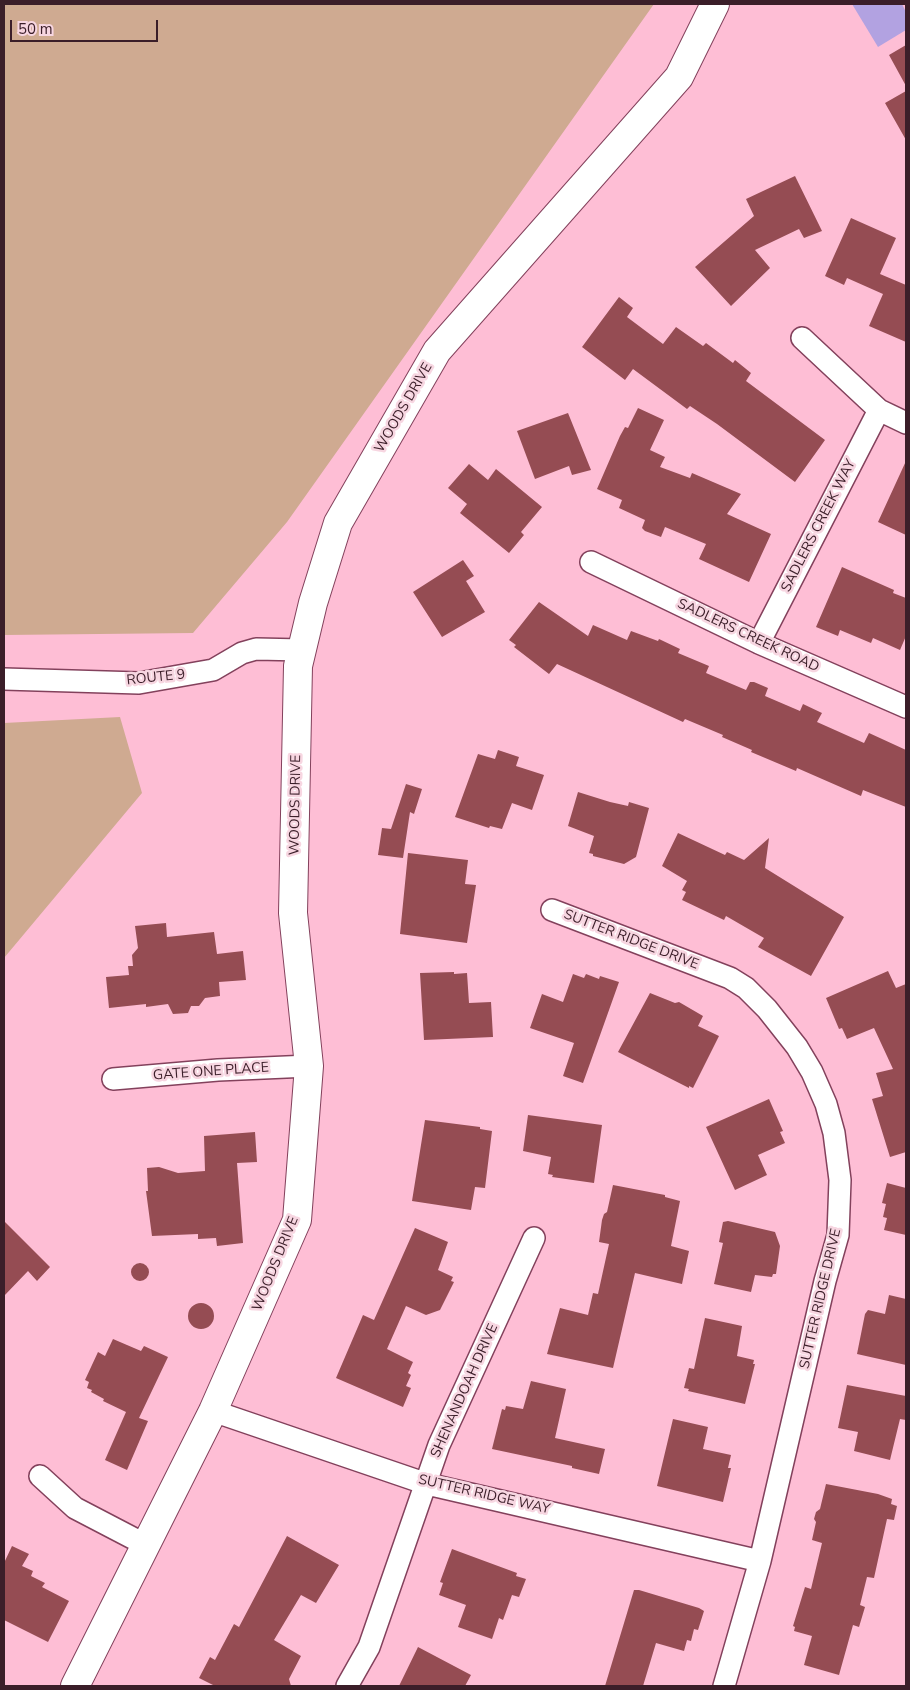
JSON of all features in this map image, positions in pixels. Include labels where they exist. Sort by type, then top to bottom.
[{"type":"street","name":"WOODS DRIVE","points":[[75,1686],[214,1411],[297,1220],[308,1066],[293,913],[298,666],[313,604],[338,523],[437,351],[679,77],[715,4]]},
{"type":"street","points":[[802,338],[879,410],[906,422]]},
{"type":"street","name":"SADLERS CREEK WAY","points":[[759,643],[879,410]]},
{"type":"street","name":"SADLERS CREEK ROAD","points":[[591,562],[759,643],[906,706]]},
{"type":"street","name":"ROUTE 9","points":[[4,679],[139,683],[212,670],[242,653],[256,649],[303,650]]},
{"type":"street","name":"SUTTER RIDGE DRIVE","points":[[552,910],[730,978],[746,988],[783,1028],[812,1072],[826,1104],[838,1156],[838,1235],[824,1282],[760,1561],[724,1686]]},
{"type":"street","name":"GATE ONE PLACE","points":[[113,1079],[218,1070],[308,1066]]},
{"type":"street","name":"SHENANDOAH DRIVE","points":[[347,1686],[369,1647],[428,1484],[439,1445],[534,1238]]},
{"type":"street","name":"SUTTER RIDGE WAY","points":[[214,1411],[428,1484],[760,1561]]},
{"type":"street","points":[[40,1476],[75,1508],[146,1544]]},
{"type":"shaded area","points":[[4,4],[654,4],[287,522],[193,633],[4,635]]},
{"type":"shaded area","points":[[852,4],[902,4],[906,12],[906,30],[878,47]]},
{"type":"shaded area","points":[[120,717],[142,793],[4,958],[4,723]]},
{"type":"building","points":[[906,45],[906,86],[889,55]]},
{"type":"building","points":[[906,91],[906,140],[885,103]]},
{"type":"building","points":[[795,176],[822,231],[804,238],[799,229],[755,250],[770,268],[731,306],[695,267],[754,216],[746,199]]},
{"type":"building","points":[[851,218],[896,238],[880,274],[906,285],[906,342],[869,326],[883,294],[847,278],[844,285],[825,276]]},
{"type":"building","points":[[619,297],[633,308],[627,317],[663,344],[676,327],[703,346],[706,343],[733,363],[735,360],[751,373],[746,381],[825,440],[795,482],[717,424],[690,406],[687,409],[633,369],[625,380],[582,347]]},
{"type":"building","points":[[638,408],[664,420],[650,450],[665,457],[660,467],[690,478],[692,473],[741,494],[727,514],[771,534],[749,582],[699,559],[706,544],[665,527],[661,537],[645,531],[642,528],[645,520],[619,508],[622,500],[597,489],[620,436],[625,427],[628,428]]},
{"type":"building","points":[[568,413],[591,470],[572,475],[569,466],[535,479],[517,431]]},
{"type":"building","points":[[906,461],[906,535],[878,522]]},
{"type":"building","points":[[469,464],[488,480],[496,469],[542,507],[521,532],[524,535],[509,553],[460,513],[467,504],[448,488]]},
{"type":"building","points":[[463,560],[474,576],[466,581],[485,612],[442,637],[413,592]]},
{"type":"building","points":[[842,567],[894,590],[893,593],[906,598],[906,636],[900,650],[873,638],[871,643],[840,630],[838,636],[816,627]]},
{"type":"building","points":[[539,602],[588,636],[593,625],[627,640],[631,631],[658,641],[659,639],[680,649],[678,653],[709,666],[706,673],[746,690],[750,682],[754,682],[768,688],[765,696],[800,711],[803,704],[822,713],[817,722],[864,743],[869,733],[906,750],[906,807],[863,790],[861,796],[797,768],[796,771],[751,752],[752,750],[722,737],[723,735],[685,719],[683,722],[557,664],[549,674],[514,647],[516,645],[509,640]]},
{"type":"building","points":[[498,750],[519,757],[516,766],[544,775],[532,810],[512,803],[502,829],[490,826],[489,828],[455,817],[478,754],[495,759]]},
{"type":"building","points":[[406,784],[422,789],[414,814],[410,812],[403,858],[378,855],[382,828],[391,829]]},
{"type":"building","points":[[578,792],[610,802],[628,806],[629,802],[649,808],[636,857],[624,864],[593,856],[593,854],[589,853],[594,836],[568,826]]},
{"type":"building","points":[[678,833],[725,855],[727,852],[744,860],[769,838],[765,868],[844,917],[811,976],[758,947],[764,938],[726,916],[724,920],[682,900],[686,892],[682,890],[687,881],[662,866]]},
{"type":"building","points":[[408,853],[468,860],[465,884],[476,885],[467,943],[400,934]]},
{"type":"building","points":[[166,923],[167,937],[214,932],[217,954],[243,951],[246,980],[219,982],[220,996],[205,998],[199,1006],[191,1006],[188,1013],[173,1014],[168,1004],[146,1007],[146,1004],[109,1008],[106,977],[129,975],[128,966],[133,966],[132,955],[138,948],[135,926]]},
{"type":"building","points":[[888,971],[896,988],[906,984],[906,1152],[890,1157],[872,1099],[883,1096],[876,1073],[893,1069],[874,1028],[847,1039],[842,1028],[839,1029],[826,998]]},
{"type":"building","points":[[454,972],[454,974],[467,973],[469,1003],[491,1002],[493,1037],[424,1040],[420,973]]},
{"type":"building","points":[[573,974],[584,978],[586,974],[599,979],[600,976],[619,982],[583,1083],[563,1076],[574,1043],[530,1028],[542,994],[563,1002]]},
{"type":"building","points":[[650,993],[675,1003],[679,1002],[703,1016],[698,1026],[719,1036],[693,1088],[689,1086],[689,1088],[618,1052]]},
{"type":"building","points":[[769,1099],[783,1131],[780,1132],[785,1143],[758,1155],[767,1175],[735,1190],[706,1127]]},
{"type":"building","points":[[528,1115],[602,1125],[594,1183],[552,1177],[553,1175],[548,1174],[551,1157],[523,1151]]},
{"type":"building","points":[[425,1120],[480,1127],[480,1129],[492,1131],[485,1188],[475,1187],[471,1210],[412,1201]]},
{"type":"building","points":[[255,1132],[257,1162],[237,1163],[243,1243],[217,1246],[216,1238],[198,1239],[198,1234],[152,1236],[146,1191],[148,1191],[147,1168],[159,1167],[178,1173],[205,1171],[204,1136]]},
{"type":"building","points":[[887,1183],[906,1188],[906,1235],[884,1230],[887,1218],[883,1217],[886,1204],[882,1203]]},
{"type":"building","points":[[613,1185],[665,1195],[665,1197],[680,1201],[671,1246],[689,1251],[682,1284],[635,1273],[613,1368],[547,1354],[560,1308],[588,1315],[593,1293],[598,1294],[609,1244],[599,1242],[602,1220],[607,1212]]},
{"type":"building","points":[[4,1221],[50,1267],[37,1281],[28,1271],[4,1296]]},
{"type":"building","points":[[728,1221],[775,1232],[780,1246],[776,1274],[773,1274],[772,1277],[755,1275],[751,1292],[714,1284],[723,1243],[719,1242],[723,1222]]},
{"type":"building","points":[[415,1228],[448,1242],[438,1270],[453,1277],[451,1281],[454,1282],[440,1310],[426,1315],[406,1306],[387,1349],[413,1362],[408,1373],[411,1375],[406,1386],[411,1388],[403,1407],[336,1378],[363,1315],[374,1320]]},
{"type":"building","points":[[136,1263],[144,1263],[149,1268],[147,1279],[136,1281],[131,1276],[131,1268]]},
{"type":"building","points":[[889,1295],[906,1299],[906,1365],[857,1354],[865,1314],[868,1310],[885,1314]]},
{"type":"building","points":[[201,1303],[210,1307],[214,1316],[210,1325],[201,1329],[192,1325],[188,1316],[192,1307]]},
{"type":"building","points":[[705,1318],[742,1326],[737,1356],[754,1360],[753,1364],[755,1364],[745,1404],[688,1391],[689,1389],[684,1388],[689,1368],[694,1369]]},
{"type":"building","points":[[113,1339],[141,1351],[144,1346],[168,1357],[139,1418],[148,1421],[127,1470],[105,1460],[126,1412],[103,1401],[104,1399],[91,1392],[92,1390],[87,1388],[89,1382],[85,1380],[98,1352],[105,1356]]},
{"type":"building","points":[[531,1381],[566,1389],[555,1438],[605,1449],[599,1474],[572,1468],[572,1466],[492,1449],[502,1409],[505,1410],[506,1406],[523,1409]]},
{"type":"building","points":[[847,1385],[906,1396],[906,1420],[900,1419],[890,1460],[854,1451],[858,1432],[838,1428]]},
{"type":"building","points":[[673,1419],[708,1427],[703,1449],[731,1455],[728,1468],[731,1468],[723,1502],[657,1486]]},
{"type":"building","points":[[826,1484],[878,1494],[892,1499],[891,1504],[897,1506],[894,1520],[887,1519],[874,1578],[867,1577],[860,1605],[865,1607],[859,1627],[853,1625],[839,1675],[804,1665],[812,1636],[794,1631],[795,1627],[793,1626],[805,1587],[811,1589],[822,1543],[812,1540],[816,1522],[814,1519],[816,1512],[820,1509]]},
{"type":"building","points":[[287,1536],[339,1565],[316,1603],[301,1595],[274,1640],[301,1656],[289,1679],[291,1686],[215,1686],[199,1678],[210,1657],[215,1660],[234,1624],[239,1627]]},
{"type":"building","points":[[12,1546],[29,1554],[22,1566],[33,1571],[31,1576],[45,1583],[42,1587],[69,1601],[48,1642],[4,1620],[4,1563]]},
{"type":"building","points":[[452,1549],[517,1573],[516,1576],[526,1579],[519,1597],[512,1595],[503,1620],[499,1618],[492,1639],[458,1627],[466,1605],[439,1595],[443,1583],[440,1582]]},
{"type":"building","points":[[634,1590],[704,1611],[698,1630],[694,1629],[691,1641],[687,1640],[684,1651],[656,1643],[643,1686],[605,1686]]},
{"type":"building","points":[[418,1647],[471,1675],[465,1686],[399,1686]]}]
